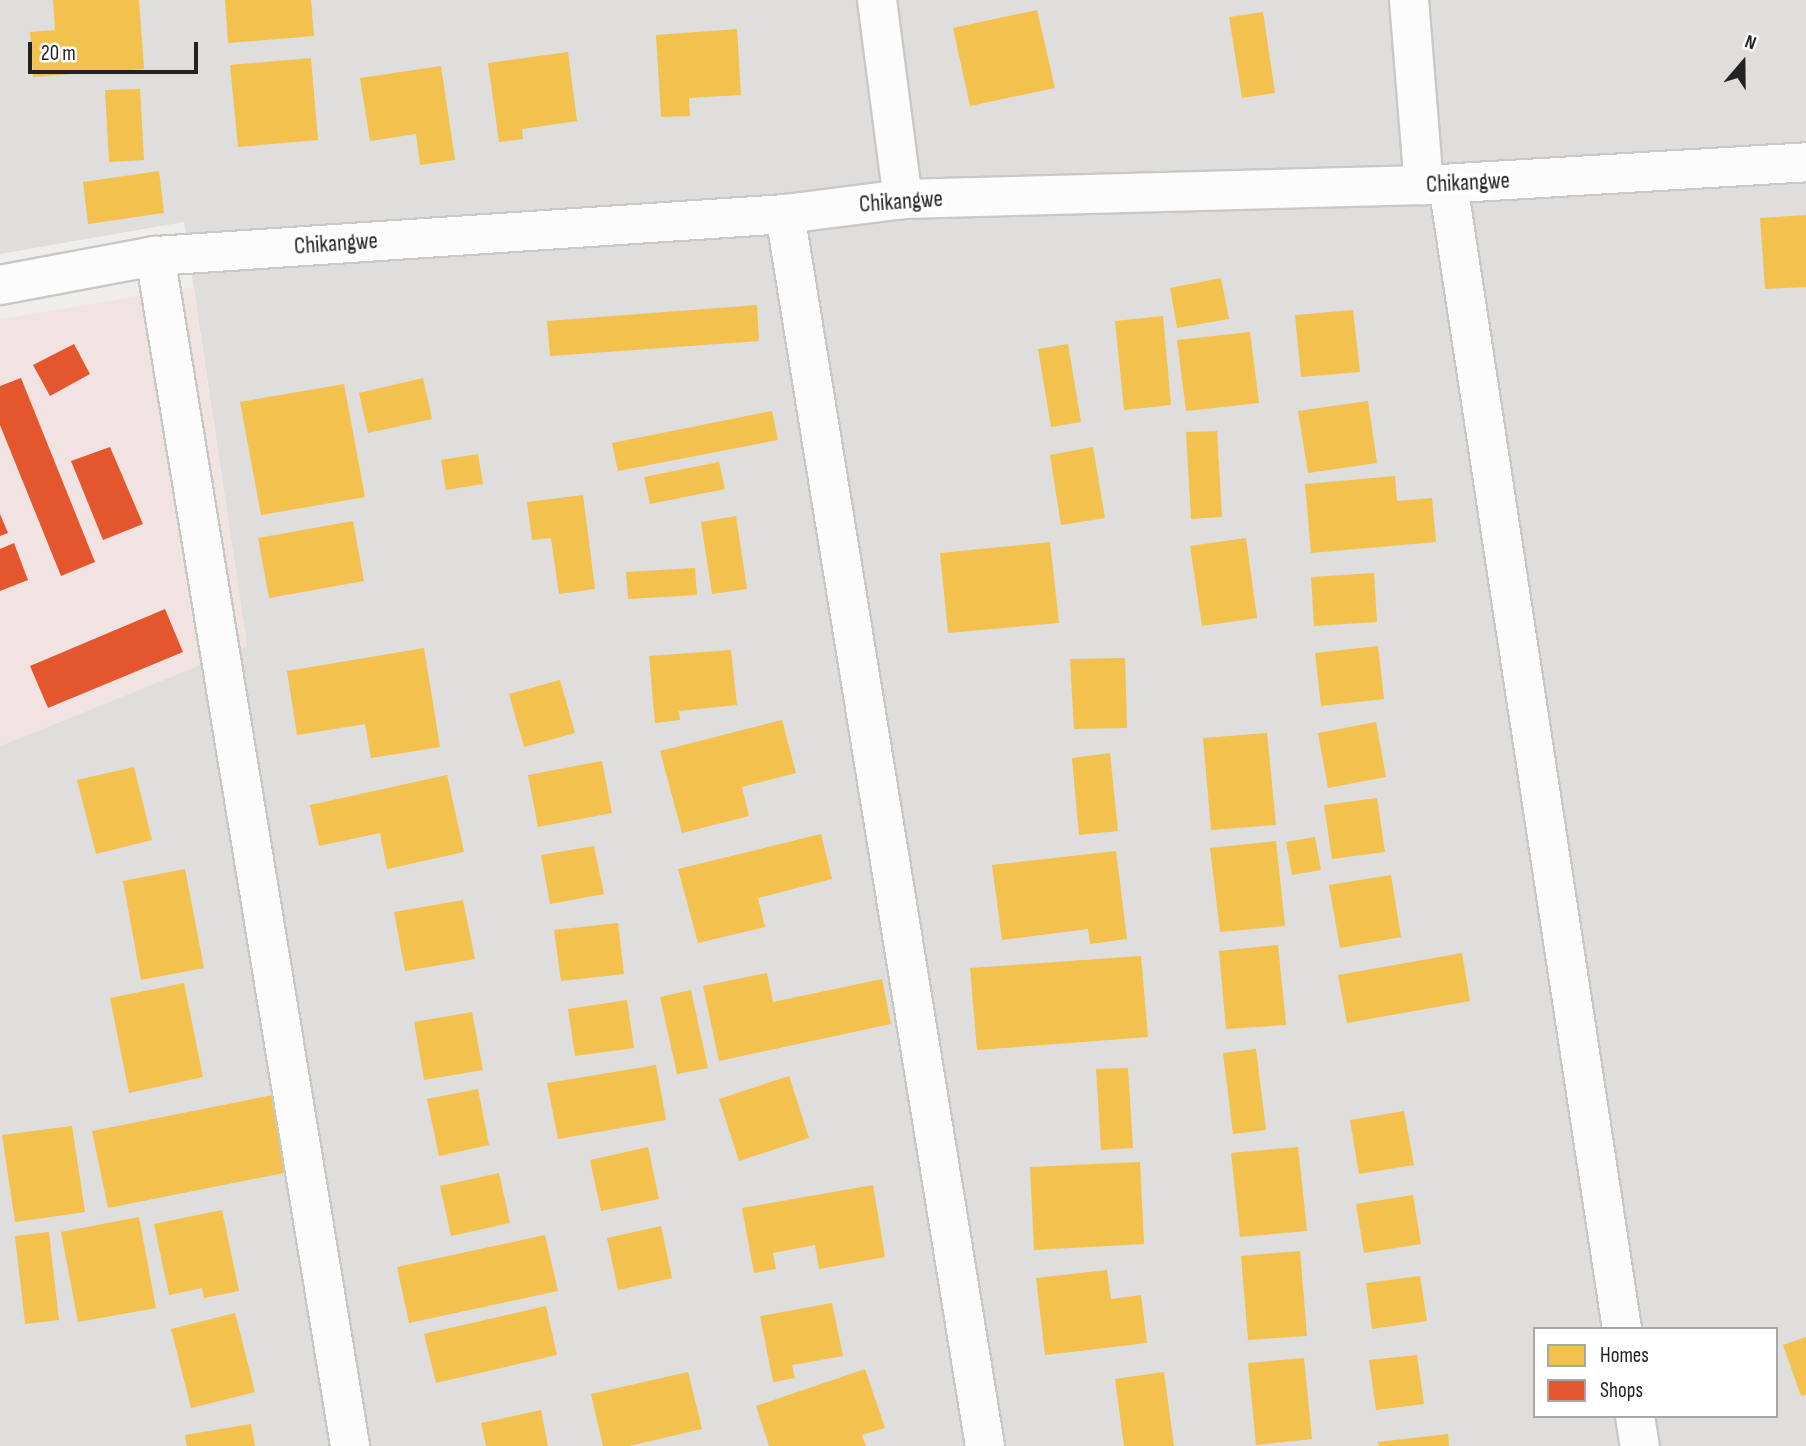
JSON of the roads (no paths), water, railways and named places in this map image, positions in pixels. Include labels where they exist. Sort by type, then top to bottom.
[{"type":"street","points":[[877,0],[903,200]]},
{"type":"street","points":[[1409,0],[1436,185],[1622,1327]]},
{"type":"street","name":"Chikangwe","points":[[0,285],[155,256],[785,214],[903,200],[1436,185],[1806,162]]},
{"type":"street","points":[[785,214],[985,1446]]},
{"type":"street","points":[[155,256],[350,1446]]},
{"type":"street","points":[[1635,1418],[1640,1446]]}]
